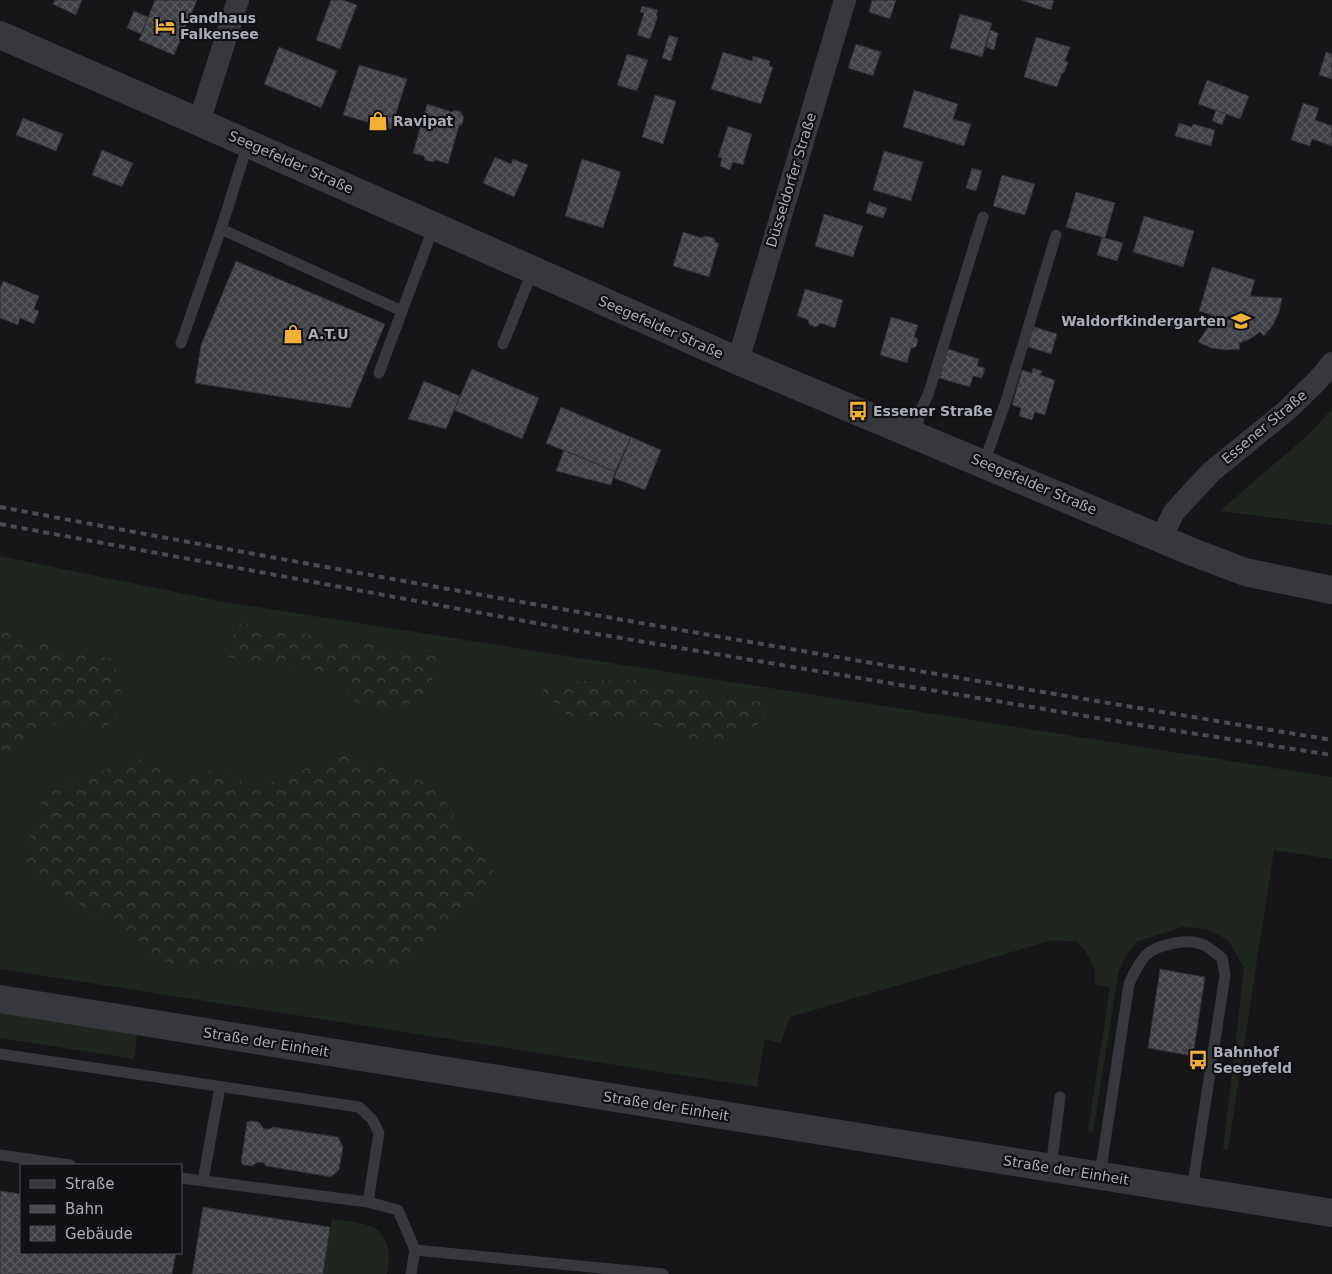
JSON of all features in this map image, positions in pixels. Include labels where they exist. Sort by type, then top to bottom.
[{"type":"street","points":[[199,122],[238,0]]},
{"type":"street","name":"Düsseldorfer Straße","points":[[738,361],[845,0]]},
{"type":"street","name":"Seegefelder Straße","points":[[0,35],[738,361],[1161,538],[1245,572],[1332,590]]},
{"type":"street","name":"Essener Straße","points":[[1161,538],[1174,512],[1211,472],[1286,411],[1318,380],[1332,363]]},
{"type":"street","name":"Straße der Einheit","points":[[0,999],[1332,1213]]},
{"type":"lane","points":[[181,343],[221,229],[248,143]]},
{"type":"lane","points":[[915,434],[921,409],[928,395],[983,217]]},
{"type":"lane","points":[[379,373],[434,226]]},
{"type":"lane","points":[[221,229],[402,311]]},
{"type":"lane","points":[[984,463],[1006,401],[1056,235]]},
{"type":"lane","points":[[503,344],[533,270]]},
{"type":"lane","points":[[1100,1175],[1129,984],[1137,965],[1148,954],[1161,945],[1187,941],[1206,946],[1222,958],[1225,975],[1192,1190]]},
{"type":"lane","points":[[0,1054],[359,1107],[372,1118],[379,1133],[368,1202]]},
{"type":"lane","points":[[203,1180],[220,1087]]},
{"type":"lane","points":[[1050,1168],[1060,1097]]},
{"type":"lane","points":[[0,1155],[63,1164]]},
{"type":"lane","points":[[182,1178],[368,1202],[398,1210],[415,1250],[411,1274]]},
{"type":"lane","points":[[415,1250],[663,1274]]},
{"type":"green space","points":[[1332,409],[1332,525],[1220,511],[1309,434]]},
{"type":"green space","points":[[0,556],[219,601],[1332,777],[1332,859],[1274,850],[1228,1149],[1223,1150],[1244,968],[1228,940],[1206,929],[1182,927],[1136,942],[1124,960],[1119,971],[1093,1132],[1088,1131],[1110,987],[1094,984],[1095,971],[1085,950],[1077,942],[1053,940],[790,1017],[781,1043],[765,1039],[757,1087],[0,969],[0,759],[66,717],[113,658],[72,653],[0,629]],"holes":[[[236,623],[436,655],[346,700],[351,675],[228,658]],[[635,680],[766,703],[694,741],[635,717],[573,721],[539,686],[568,681]],[[344,754],[171,966],[137,757],[177,779],[222,768],[253,789]]]},
{"type":"green space","points":[[236,623],[436,655],[431,688],[399,710],[346,700],[350,675],[228,658]]},
{"type":"green space","points":[[0,629],[72,653],[113,658],[124,701],[104,732],[66,717],[33,740],[0,759]]},
{"type":"green space","points":[[635,680],[766,703],[765,720],[726,742],[694,741],[635,717],[572,722],[539,686],[568,681]]},
{"type":"green space","points":[[344,754],[433,785],[500,881],[404,969],[171,966],[19,864],[45,794],[137,757],[177,779],[222,768],[253,789]]},
{"type":"green space","points":[[0,1013],[137,1035],[134,1059],[0,1038]]},
{"type":"green space","points":[[332,1219],[363,1224],[375,1228],[380,1233],[387,1245],[389,1259],[387,1274],[323,1274]]},
{"type":"building","points":[[55,0],[82,0],[76,15],[53,4]]},
{"type":"building","name":"Landhaus Falkensee","points":[[155,0],[197,0],[174,55],[139,40]]},
{"type":"building","points":[[331,0],[343,0],[357,5],[340,49],[316,40]]},
{"type":"building","points":[[872,0],[896,0],[890,19],[869,12]]},
{"type":"building","points":[[1021,0],[1054,0],[1051,10]]},
{"type":"building","points":[[642,6],[658,10],[656,16],[658,16],[650,39],[637,35],[644,13],[640,12]]},
{"type":"building","points":[[134,11],[148,17],[141,34],[127,28]]},
{"type":"building","points":[[960,14],[992,23],[982,57],[950,48]]},
{"type":"building","points":[[990,30],[998,33],[994,50],[986,47]]},
{"type":"building","points":[[669,35],[678,38],[671,61],[662,58]]},
{"type":"building","points":[[1036,37],[1070,47],[1065,61],[1068,62],[1057,87],[1024,77]]},
{"type":"building","points":[[856,44],[881,52],[873,76],[848,68]]},
{"type":"building","points":[[279,47],[337,71],[321,108],[264,84]]},
{"type":"building","points":[[723,52],[752,61],[753,56],[770,61],[769,66],[773,67],[761,104],[711,89]]},
{"type":"building","points":[[1326,52],[1332,54],[1332,79],[1319,75]]},
{"type":"building","points":[[627,54],[648,60],[637,91],[617,85]]},
{"type":"building","points":[[359,65],[407,79],[391,129],[343,115]]},
{"type":"building","points":[[1207,80],[1249,96],[1240,119],[1198,104]]},
{"type":"building","points":[[914,90],[958,104],[953,119],[971,124],[964,146],[903,127]]},
{"type":"building","points":[[655,95],[676,101],[663,144],[642,137]]},
{"type":"building","points":[[1303,103],[1319,108],[1315,120],[1332,126],[1332,146],[1312,139],[1310,146],[1291,140]]},
{"type":"building","points":[[427,104],[452,112],[454,110],[461,112],[464,118],[459,126],[448,164],[436,160],[433,162],[425,160],[424,156],[413,153]]},
{"type":"building","points":[[1216,110],[1226,114],[1222,125],[1212,121]]},
{"type":"building","points":[[23,118],[63,134],[56,151],[16,135]]},
{"type":"building","points":[[1179,123],[1192,127],[1193,124],[1215,130],[1211,146],[1175,136]]},
{"type":"building","points":[[728,126],[752,134],[743,165],[733,162],[730,170],[720,166],[722,158],[718,157]]},
{"type":"building","points":[[102,150],[133,163],[122,187],[92,175]]},
{"type":"building","points":[[884,151],[923,162],[911,201],[873,190]]},
{"type":"building","points":[[495,157],[511,164],[513,159],[528,165],[514,197],[483,183]]},
{"type":"building","points":[[582,159],[621,172],[603,228],[565,216]]},
{"type":"building","points":[[972,168],[982,171],[976,191],[966,188]]},
{"type":"building","points":[[1002,175],[1035,184],[1025,215],[993,206]]},
{"type":"building","points":[[1076,192],[1115,203],[1105,238],[1066,227]]},
{"type":"building","points":[[869,202],[887,208],[883,218],[866,213]]},
{"type":"building","points":[[824,214],[863,226],[853,257],[815,246]]},
{"type":"building","points":[[1144,216],[1194,231],[1183,267],[1133,252]]},
{"type":"building","points":[[683,232],[701,238],[705,236],[714,238],[716,243],[719,243],[709,277],[673,266]]},
{"type":"building","points":[[1102,237],[1123,243],[1117,261],[1097,255]]},
{"type":"building","name":"A.T.U","points":[[236,261],[385,324],[350,408],[195,383],[201,345]]},
{"type":"building","points":[[1212,267],[1255,280],[1250,296],[1282,298],[1279,312],[1273,325],[1264,336],[1260,332],[1250,339],[1239,343],[1240,349],[1211,348],[1198,342],[1215,316],[1199,311]]},
{"type":"building","points":[[3,281],[39,296],[34,309],[39,311],[34,324],[20,318],[18,325],[0,318],[0,288]]},
{"type":"building","points":[[805,289],[843,300],[835,328],[820,323],[816,327],[810,325],[809,320],[797,316]]},
{"type":"building","points":[[891,317],[918,325],[914,337],[918,341],[916,347],[911,348],[907,363],[880,355]]},
{"type":"building","points":[[1032,326],[1057,334],[1051,354],[1025,346]]},
{"type":"building","points":[[948,349],[979,359],[977,366],[985,368],[982,378],[973,376],[970,387],[939,378]]},
{"type":"building","points":[[1033,368],[1042,371],[1040,375],[1055,380],[1045,415],[1035,412],[1032,420],[1019,416],[1021,408],[1012,405],[1022,370],[1032,373]]},
{"type":"building","points":[[472,369],[539,398],[522,439],[454,410]]},
{"type":"building","points":[[424,381],[460,396],[446,429],[408,419]]},
{"type":"building","points":[[561,407],[631,437],[615,472],[546,443]]},
{"type":"building","points":[[631,437],[661,450],[645,490],[614,478]]},
{"type":"building","points":[[564,450],[615,472],[611,485],[556,471]]},
{"type":"building","points":[[1160,969],[1205,977],[1193,1056],[1148,1048]]},
{"type":"building","points":[[247,1122],[259,1122],[264,1129],[273,1127],[338,1137],[343,1147],[339,1170],[331,1177],[266,1166],[264,1163],[258,1162],[252,1166],[243,1165],[241,1162]]},
{"type":"building","points":[[0,1191],[20,1194],[20,1254],[176,1254],[172,1274],[0,1274]]},
{"type":"building","points":[[203,1207],[330,1227],[323,1274],[192,1274]]},
{"type":"railway","points":[[0,507],[665,627],[1332,740]]},
{"type":"railway","points":[[0,524],[573,630],[1139,725],[1332,755]]},
{"type":"place","name":"Landhaus Falkensee","points":[[165,26]]},
{"type":"place","name":"Ravipat","points":[[378,121]]},
{"type":"place","name":"Waldorfkindergarten","points":[[1241,321]]},
{"type":"place","name":"A.T.U","points":[[293,334]]},
{"type":"place","name":"Essener Straße","points":[[858,411]]},
{"type":"place","name":"Bahnhof Seegefeld","points":[[1198,1060]]}]
